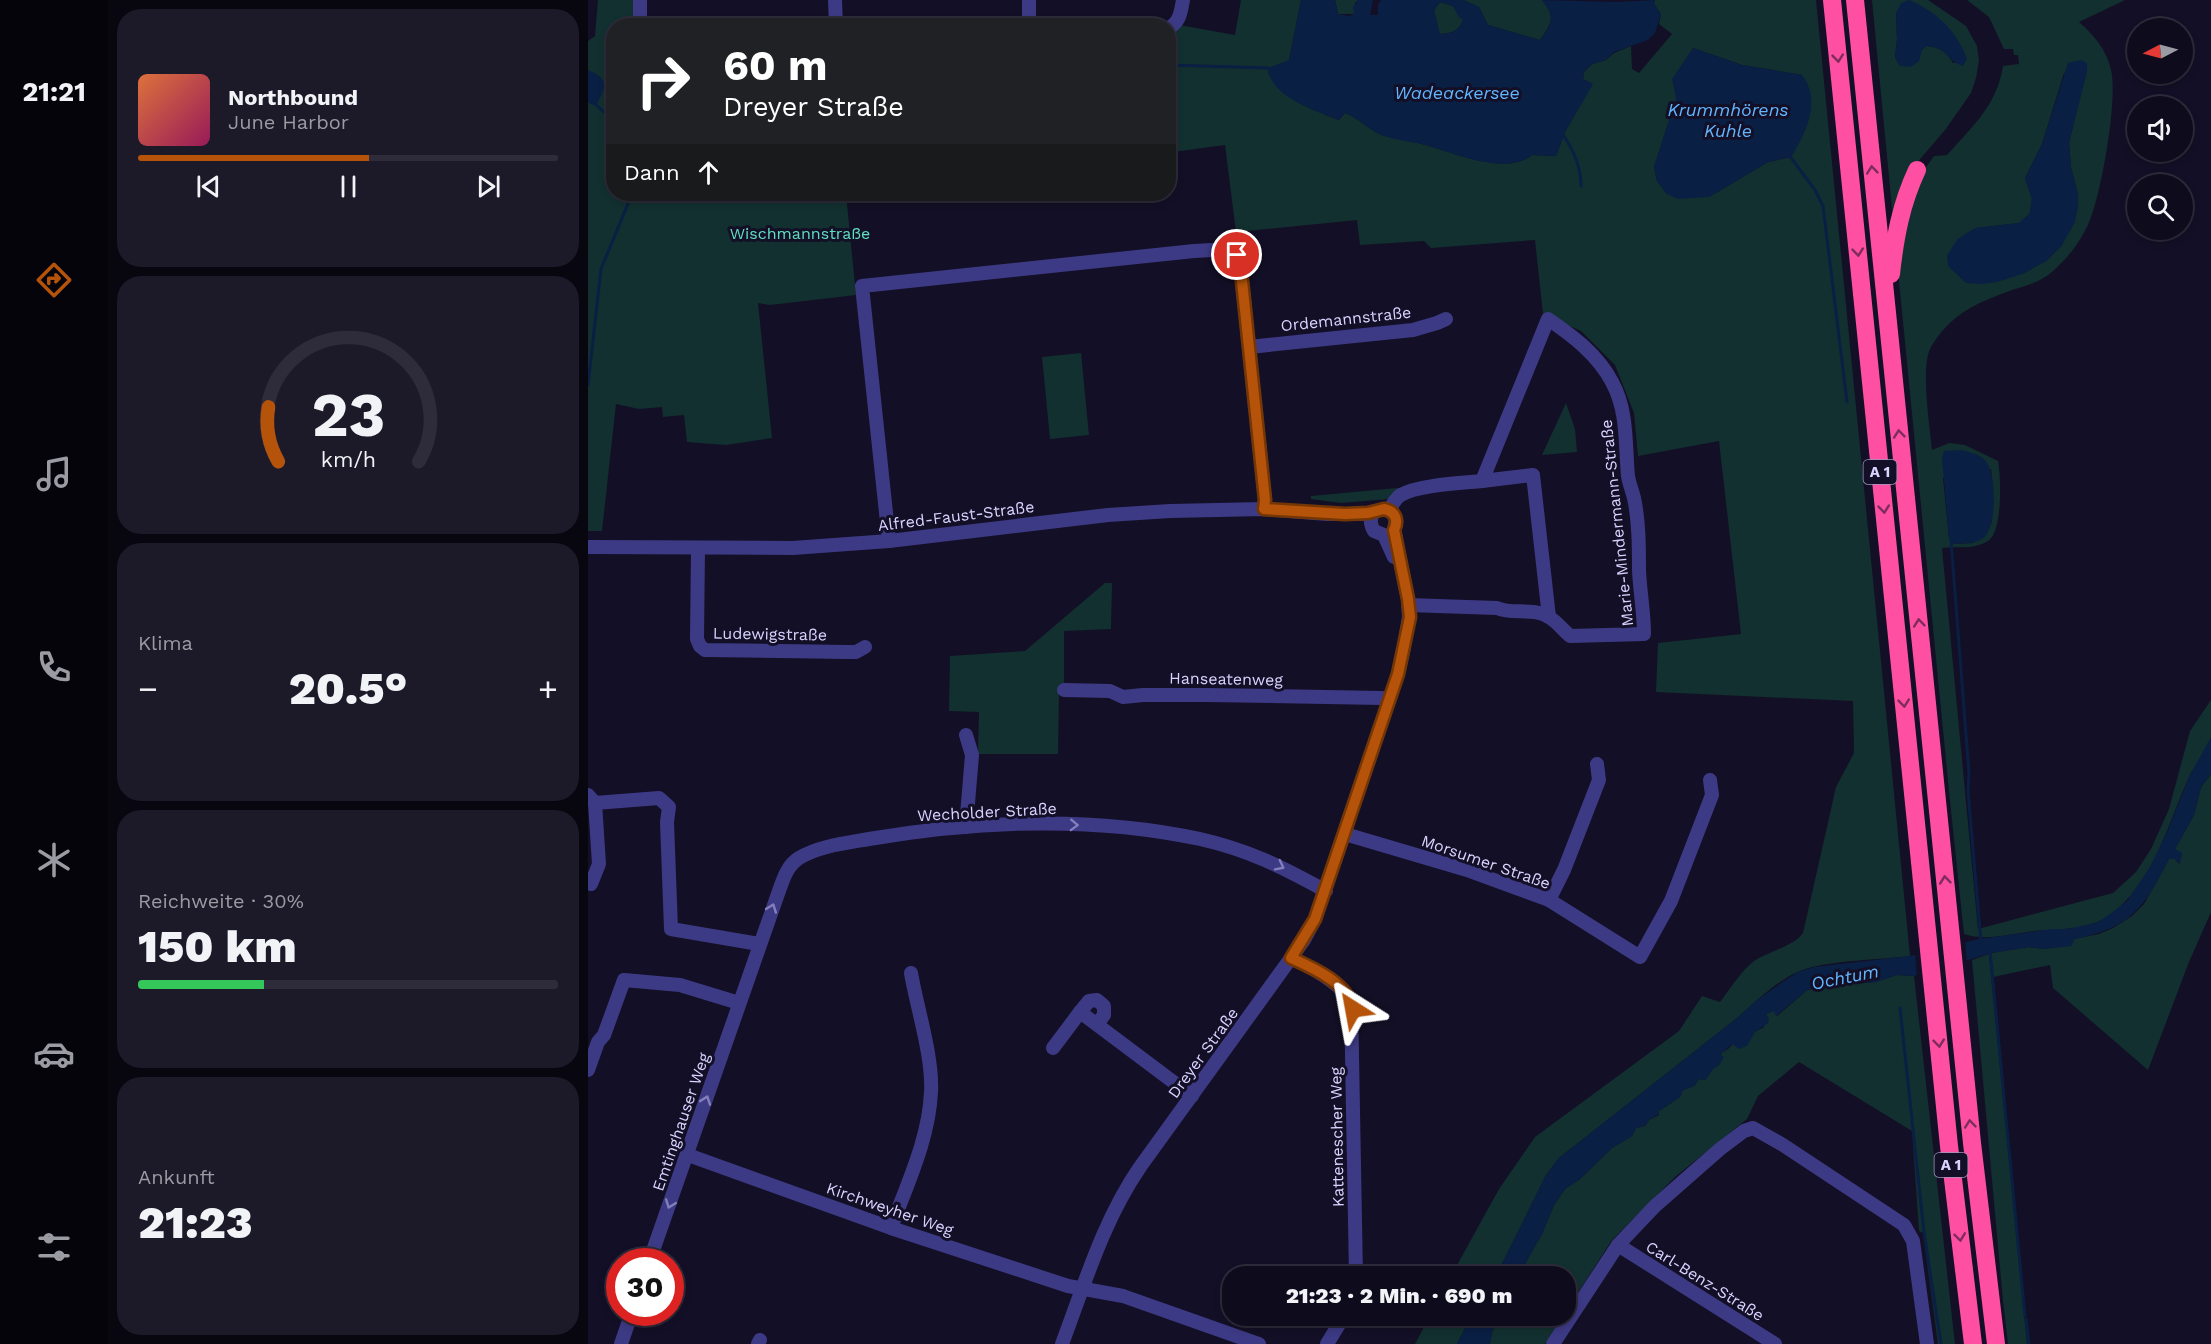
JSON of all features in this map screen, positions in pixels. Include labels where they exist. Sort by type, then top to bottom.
[{"type":"highway","name":"A 1","points":[[1832,0],[1933,985],[1973,1344]]},
{"type":"highway","name":"A 1","points":[[1855,0],[1972,1143],[1996,1344]]},
{"type":"highway","points":[[1887,312],[1894,241],[1899,216],[1917,170]]},
{"type":"street","points":[[640,0],[640,18]]},
{"type":"street","points":[[835,0],[836,18]]},
{"type":"street","points":[[1029,0],[1029,18]]},
{"type":"street","points":[[1176,23],[1180,18],[1183,0]]},
{"type":"street","points":[[889,541],[862,286],[1186,252],[1232,249],[1240,262],[1265,500],[1264,509]]},
{"type":"street","name":"Ordemannstraße","points":[[1249,347],[1413,330],[1446,319]]},
{"type":"street","name":"Marie-Mindermann-Straße","points":[[1482,481],[1548,320],[1567,332],[1596,359],[1613,384],[1621,401],[1628,480],[1634,498],[1640,557],[1644,634],[1570,636],[1549,617]]},
{"type":"street","points":[[1378,515],[1403,493],[1430,487],[1533,475],[1549,617],[1537,612],[1503,611],[1497,608],[1408,605]]},
{"type":"street","name":"Alfred-Faust-Straße","points":[[588,547],[793,548],[889,541],[1108,515],[1264,509],[1378,515],[1374,531],[1389,532]]},
{"type":"street","points":[[1345,834],[1389,700],[1410,617],[1404,583],[1389,532],[1396,519],[1378,515]]},
{"type":"street","name":"Ludewigstraße","points":[[698,549],[697,639],[705,650],[856,652],[865,647]]},
{"type":"street","name":"Hanseatenweg","points":[[1064,690],[1110,691],[1124,697],[1207,695],[1382,698],[1389,700]]},
{"type":"street","points":[[966,735],[972,755],[966,827]]},
{"type":"street","points":[[1549,900],[1564,870],[1599,780],[1597,764]]},
{"type":"street","name":"Morsumer Straße","points":[[1345,834],[1467,870],[1549,900],[1640,957],[1671,901],[1712,795],[1710,780]]},
{"type":"street","points":[[591,884],[599,864],[591,799],[659,798],[669,807],[667,822],[671,929],[759,944]]},
{"type":"street","name":"Wecholder Straße","points":[[740,1003],[786,873],[798,859],[822,849],[854,842],[966,827],[1034,824],[1116,827],[1198,838],[1243,850],[1264,858],[1326,891]]},
{"type":"street","name":"Dreyer Straße","points":[[1082,1289],[1120,1199],[1140,1167],[1291,958],[1315,919],[1345,834]]},
{"type":"street","name":"Kattenescher Weg","points":[[1291,958],[1331,980],[1351,1000],[1356,1266]]},
{"type":"street","points":[[891,1228],[925,1135],[932,1090],[927,1050],[911,973]]},
{"type":"street","points":[[588,1070],[593,1040],[604,1035],[624,980],[680,985],[740,1003]]},
{"type":"street","points":[[1053,1048],[1089,1001],[1097,999],[1104,1006],[1104,1015],[1097,1024]]},
{"type":"street","name":"Emtinghauser Weg","points":[[654,1248],[740,1003]]},
{"type":"street","points":[[1080,1012],[1192,1096]]},
{"type":"street","points":[[1553,1344],[1618,1245],[1655,1206],[1744,1131],[1753,1128],[1783,1145],[1904,1226],[1913,1241],[1927,1344]]},
{"type":"street","name":"Kirchweyher Weg","points":[[688,1155],[891,1228],[1068,1287],[1082,1289]]},
{"type":"street","name":"Carl-Benz-Straße","points":[[1618,1245],[1775,1344]]},
{"type":"street","points":[[1062,1344],[1082,1289],[1123,1296],[1259,1344]]},
{"type":"street","points":[[621,1344],[627,1326]]},
{"type":"street","points":[[1327,1344],[1338,1326]]},
{"type":"green space","name":"Wischmannstraße","points":[[598,0],[635,0],[634,18],[606,18],[606,201],[847,201],[856,295],[770,305],[758,303],[772,438],[726,445],[687,442],[684,415],[663,417],[662,407],[639,409],[616,404],[602,531],[588,531],[588,41],[595,36]]},
{"type":"green space","points":[[1241,0],[1301,0],[1289,60],[1268,72],[1274,82],[1289,97],[1339,120],[1345,113],[1385,136],[1480,161],[1509,163],[1521,161],[1532,155],[1556,156],[1565,132],[1592,84],[1583,79],[1584,72],[1592,64],[1606,60],[1614,53],[1631,46],[1632,69],[1639,73],[1672,34],[1659,24],[1661,14],[1654,4],[1655,0],[1816,0],[1910,956],[1839,962],[1811,967],[1784,979],[1559,1158],[1546,1175],[1501,1266],[1457,1266],[1499,1189],[1535,1137],[1679,1031],[1702,996],[1720,1002],[1749,965],[1760,957],[1794,941],[1803,933],[1836,787],[1854,753],[1853,701],[1656,692],[1658,643],[1741,634],[1719,441],[1638,456],[1634,413],[1615,365],[1581,331],[1543,314],[1535,240],[1431,248],[1424,241],[1360,245],[1357,220],[1236,232],[1225,145],[1176,152],[1176,27],[1179,25],[1235,35]],"holes":[[[1693,48],[1742,65],[1802,75],[1791,157],[1768,162],[1709,197],[1667,194],[1657,181],[1654,167]]]},
{"type":"green space","points":[[1335,0],[1358,0],[1355,3],[1354,14],[1338,14]]},
{"type":"green space","points":[[1463,0],[1542,0],[1551,16],[1550,24],[1540,40],[1488,25],[1479,7]]},
{"type":"green space","points":[[1872,0],[1928,0],[1966,26],[1977,46],[1979,61],[1971,93],[1945,130],[1909,172],[1893,219]],"holes":[[[1896,13],[1967,59],[1953,63],[1942,50],[1926,46],[1922,50],[1895,58]]]},
{"type":"green space","points":[[1967,0],[2125,0],[2079,22],[2103,49],[2109,63],[2113,83],[2111,121],[2104,166],[2095,204],[2084,233],[2070,254],[2048,275],[1978,304],[1957,317],[1939,335],[1931,347],[1926,368],[1932,450],[1949,443],[1965,445],[1998,461],[1999,469],[1999,516],[1993,536],[1977,546],[1942,548],[1978,929],[2113,893],[2136,872],[2151,849],[2169,809],[2190,731],[2211,700],[2211,737],[2189,777],[2148,871],[2123,904],[2107,917],[2088,925],[1988,937],[1964,934],[1899,281],[1899,255],[1919,177],[1934,156],[1947,155],[1982,115],[1995,92],[2003,66],[2019,64],[2018,55],[2014,55],[2013,49],[2004,49],[1989,17]],"holes":[[[2064,73],[2081,91],[2069,143],[2071,167],[2078,195],[2062,245],[2046,261],[2022,274],[1957,240],[1976,228],[2020,223],[2030,213],[2032,199],[2025,178],[2042,144]],[[1991,469],[1992,522],[1973,543],[1954,544],[1949,538],[1943,478]]]},
{"type":"green space","points":[[1440,2],[1453,6],[1463,20],[1460,27],[1454,31],[1439,34],[1434,10]]},
{"type":"green space","points":[[1081,353],[1089,435],[1050,439],[1042,357]]},
{"type":"green space","points":[[1566,403],[1575,429],[1577,452],[1542,455]]},
{"type":"green space","points":[[1408,487],[1389,499],[1341,503],[1311,499],[1311,496]]},
{"type":"green space","points":[[1105,583],[1112,583],[1111,629],[1064,631],[1064,687],[1059,693],[1058,754],[978,754],[979,712],[949,711],[950,656],[1025,651]]},
{"type":"green space","points":[[2211,774],[2211,912],[2189,962],[2148,1070],[2053,988],[2050,965],[1993,977],[1991,953],[2029,947],[2045,949],[2074,939],[2099,934],[2132,916],[2144,904],[2169,859],[2175,859],[2179,864],[2175,849],[2194,815],[2201,787]]},
{"type":"green space","points":[[1989,954],[2027,1344],[2008,1344],[2003,1301],[1972,960]]},
{"type":"green space","points":[[1897,975],[1914,976],[1955,1344],[1938,1344],[1923,1233],[1919,1231],[1912,1131],[1799,1062],[1758,1096],[1747,1119],[1675,1177],[1612,1240],[1576,1296],[1576,1266],[1524,1266],[1542,1234],[1554,1205],[1565,1189],[1580,1179],[1612,1148],[1632,1136],[1636,1128],[1645,1126],[1649,1120],[1659,1115],[1659,1111],[1680,1097],[1683,1090],[1694,1086],[1699,1079],[1705,1080],[1720,1064],[1722,1053],[1732,1044],[1764,1027],[1766,1014],[1774,1010],[1777,1016],[1806,991],[1816,987],[1876,982]]},
{"type":"green space","points":[[1425,1326],[1466,1326],[1457,1344],[1415,1344]]},
{"type":"green space","points":[[1495,1326],[1557,1326],[1545,1344],[1490,1344]]},
{"type":"water","name":"Wadeackersee","points":[[1301,0],[1335,0],[1338,14],[1349,16],[1354,14],[1353,7],[1358,0],[1373,0],[1370,15],[1378,15],[1378,5],[1381,0],[1463,0],[1479,7],[1488,25],[1540,40],[1551,20],[1549,11],[1542,0],[1616,2],[1655,0],[1654,4],[1661,14],[1655,33],[1648,40],[1614,52],[1606,60],[1592,64],[1584,72],[1583,79],[1593,84],[1565,132],[1556,156],[1532,155],[1521,161],[1508,163],[1480,161],[1426,145],[1390,138],[1345,113],[1339,120],[1296,102],[1277,87],[1268,68],[1289,60]],"holes":[[[1440,2],[1453,6],[1463,20],[1462,24],[1454,31],[1440,34],[1434,10]]]},
{"type":"water","points":[[1909,0],[1928,10],[1952,31],[1967,59],[1963,66],[1957,64],[1939,49],[1926,46],[1922,50],[1919,61],[1911,67],[1900,66],[1895,58],[1896,13],[1901,3]]},
{"type":"water","name":"Krummhörens Kuhle","points":[[1693,48],[1742,65],[1802,75],[1811,95],[1810,117],[1791,157],[1768,162],[1709,197],[1678,199],[1667,194],[1657,181],[1654,167],[1676,98],[1672,79]]},
{"type":"water","points":[[2081,60],[2087,63],[2087,72],[2069,143],[2071,167],[2078,195],[2075,222],[2062,245],[2046,261],[2022,274],[1997,282],[1966,283],[1948,266],[1947,255],[1957,240],[1976,228],[2019,223],[2030,213],[2032,199],[2025,178],[2042,144],[2068,63]]},
{"type":"water","points":[[588,70],[600,77],[604,84],[596,105],[588,102]]},
{"type":"water","points":[[1962,450],[1982,457],[1988,466],[1993,487],[1993,513],[1991,524],[1982,539],[1972,543],[1954,544],[1949,538],[1942,458],[1944,451]]},
{"type":"water","name":"Ochtum","points":[[2211,737],[2211,774],[2201,787],[2194,815],[2175,849],[2182,853],[2180,864],[2175,859],[2169,859],[2152,891],[2134,913],[2123,922],[2109,929],[2074,939],[2072,946],[2045,949],[2029,947],[1991,953],[1914,976],[1897,975],[1876,982],[1816,987],[1806,991],[1776,1016],[1774,1011],[1766,1014],[1769,1018],[1768,1023],[1755,1032],[1747,1046],[1739,1049],[1732,1044],[1720,1055],[1724,1057],[1720,1064],[1705,1080],[1699,1079],[1694,1086],[1683,1090],[1680,1097],[1659,1111],[1659,1114],[1649,1120],[1645,1126],[1636,1128],[1632,1136],[1612,1148],[1580,1179],[1565,1189],[1554,1205],[1542,1234],[1524,1266],[1501,1266],[1546,1175],[1559,1158],[1757,1000],[1798,972],[1814,967],[1910,956],[1979,939],[2067,929],[2096,923],[2127,901],[2150,867],[2168,830],[2189,777]]},
{"type":"water","points":[[1466,1326],[1495,1326],[1490,1344],[1457,1344]]},
{"type":"pier","points":[[1965,939],[1967,964],[1917,979],[1915,952]]},
{"type":"waterway","points":[[1176,65],[1268,68]]},
{"type":"waterway","points":[[595,104],[606,114]]},
{"type":"waterway","points":[[1564,136],[1576,160],[1581,186]]},
{"type":"waterway","points":[[1789,155],[1815,190],[1823,206],[1847,402]]},
{"type":"waterway","points":[[588,385],[601,269],[629,201]]},
{"type":"waterway","points":[[1951,541],[1981,942]]},
{"type":"waterway","points":[[1990,951],[2025,1316]]},
{"type":"waterway","points":[[1900,1008],[1924,1232],[1941,1344]]},
{"type":"waterway","points":[[2026,1319],[2029,1344]]},
{"type":"route","points":[[1237,255],[1240,262],[1265,500],[1264,509],[1345,514],[1368,513],[1384,509],[1394,513],[1396,519],[1394,530],[1410,617],[1398,674],[1326,891],[1315,919],[1291,958],[1331,980],[1342,989],[1351,1000],[1353,1009]]}]
